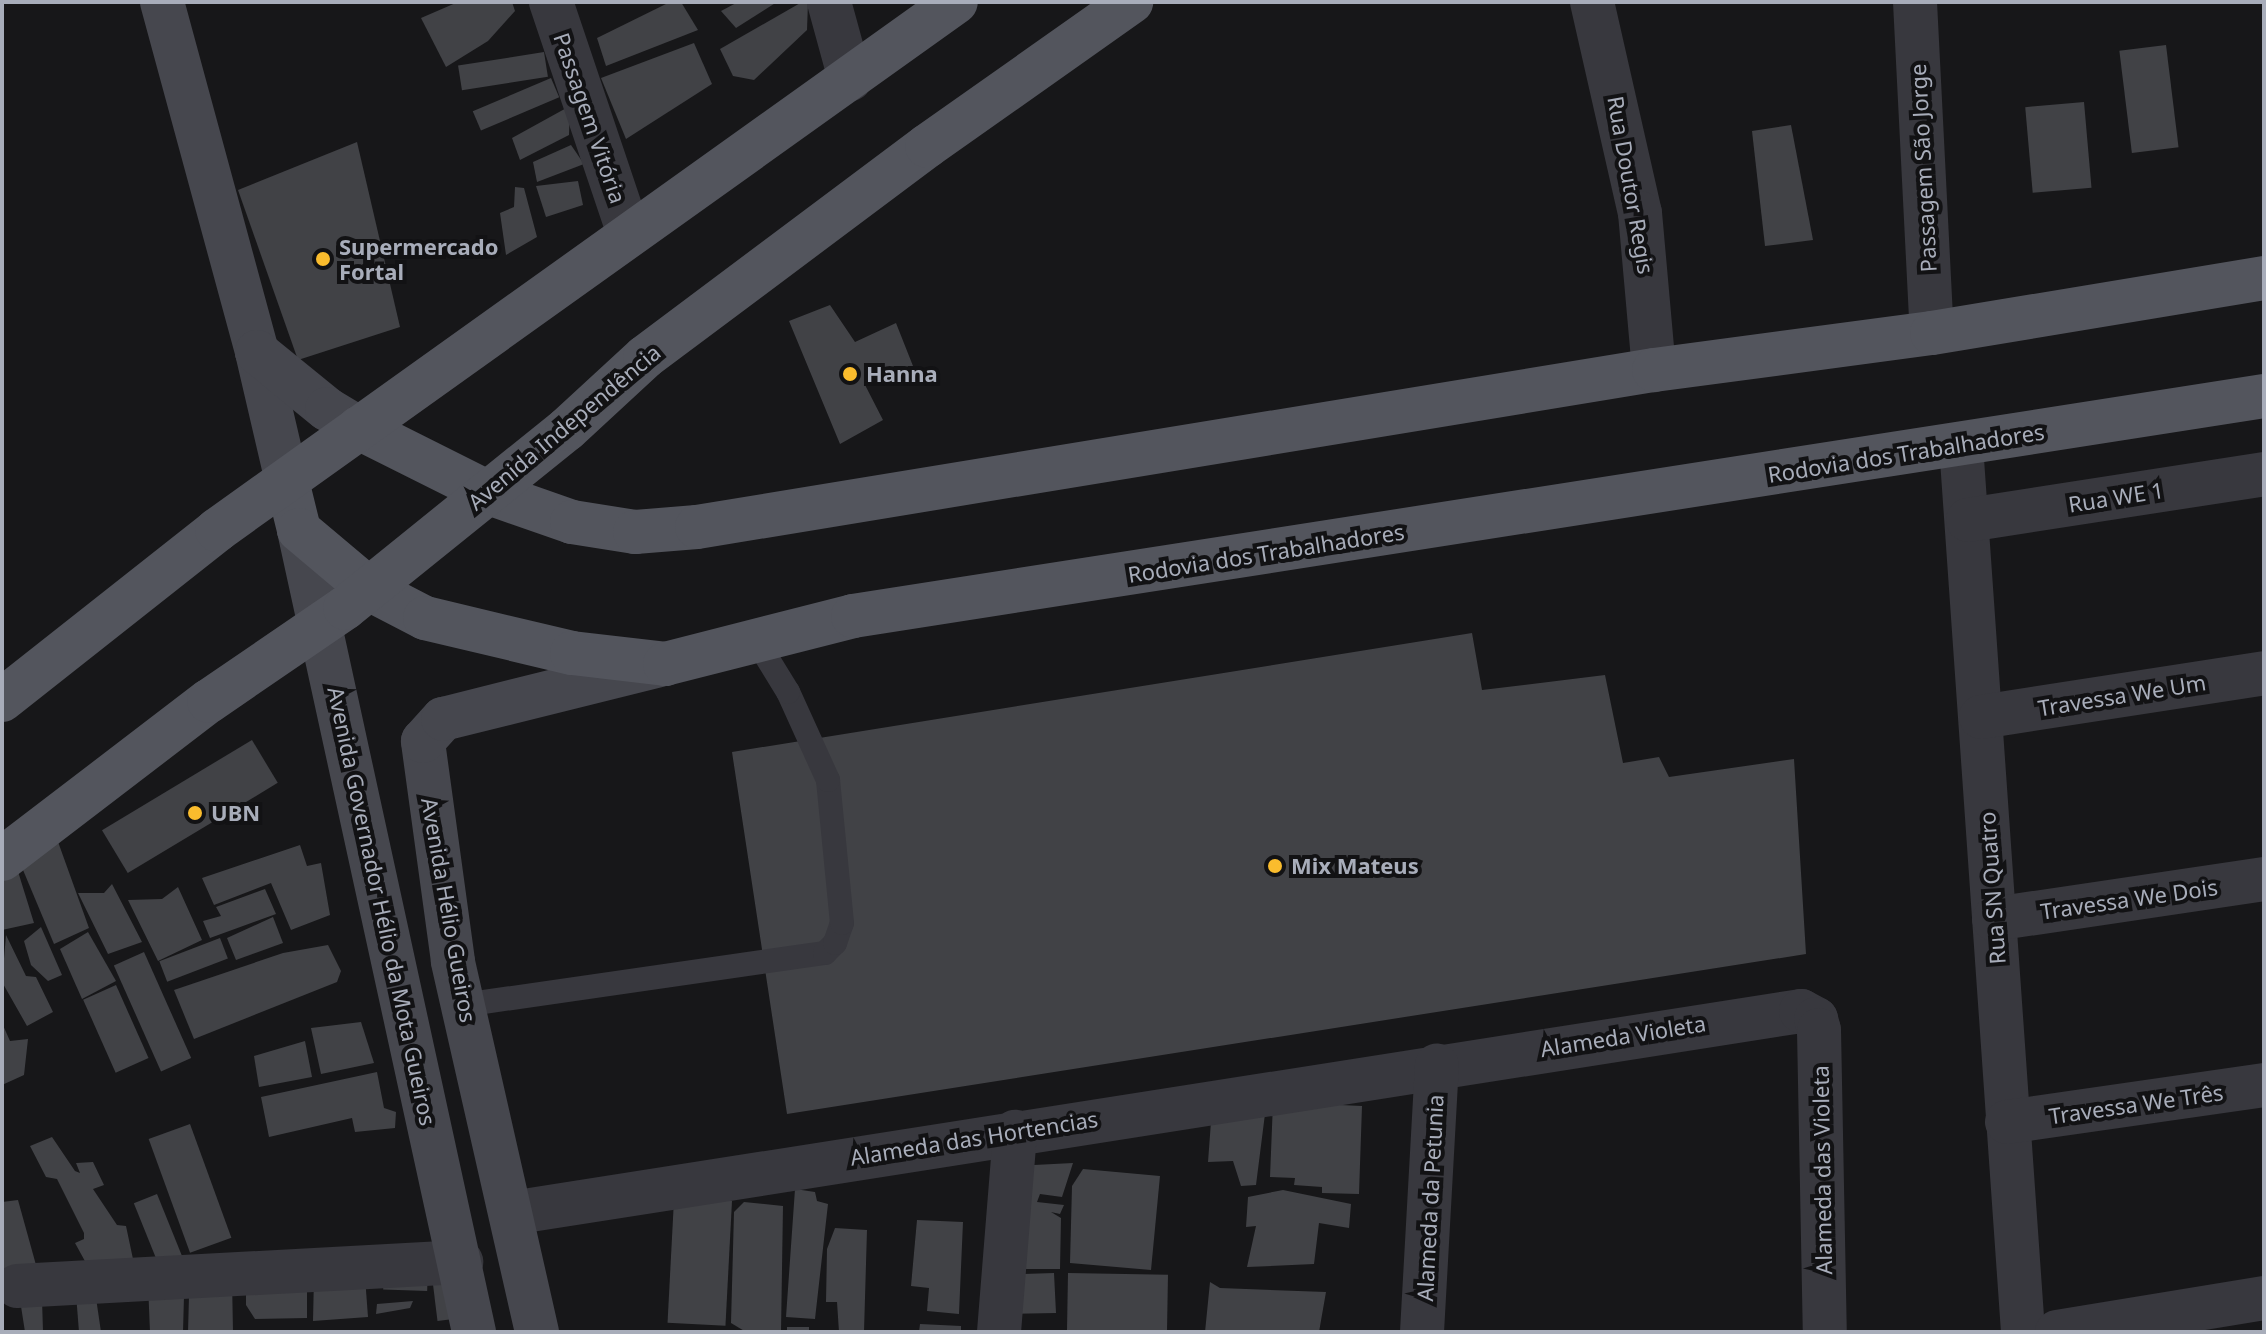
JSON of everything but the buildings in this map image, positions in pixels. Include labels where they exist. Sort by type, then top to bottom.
[{"type":"main road","points":[[162,2],[257,352],[287,481]]},
{"type":"main road","points":[[2,700],[217,530],[956,2]]},
{"type":"main road","name":"Avenida Independência","points":[[2,859],[209,701],[321,627],[489,493],[645,357],[927,146],[1131,2]]},
{"type":"main road","points":[[257,352],[317,402],[359,428],[489,493],[572,522],[615,530],[697,527],[1654,370],[1932,333],[2264,278]]},
{"type":"main road","name":"Rodovia dos Trabalhadores","points":[[299,530],[369,589],[425,618],[491,637],[665,664],[758,643],[853,616],[2264,396]]},
{"type":"main road","name":"Avenida Governador Hélio da Mota Gueiros","points":[[287,481],[321,627],[338,725],[461,1262],[474,1332]]},
{"type":"main road","name":"Avenida Hélio Gueiros","points":[[537,1332],[463,1005],[433,831],[423,741],[430,727],[443,719],[665,664]]},
{"type":"street","name":"Passagem Vitória","points":[[551,2],[629,234]]},
{"type":"street","points":[[829,2],[850,79]]},
{"type":"street","name":"Rua Doutor Regis","points":[[1592,2],[1640,213],[1654,370]]},
{"type":"street","name":"Passagem São Jorge","points":[[1915,2],[1932,333]]},
{"type":"street","name":"Rua SN Quatro","points":[[1961,445],[2023,1332]]},
{"type":"street","name":"Rua WE 1","points":[[1968,520],[2264,474]]},
{"type":"street","name":"Travessa We Um","points":[[1981,717],[2264,673]]},
{"type":"street","name":"Travessa We Dois","points":[[1994,919],[2264,879]]},
{"type":"street","name":"Alameda Violeta","points":[[1437,1065],[1790,1011],[1808,1013]]},
{"type":"street","name":"Alameda das Violeta","points":[[1808,1013],[1819,1030],[1825,1332]]},
{"type":"street","name":"Alameda das Hortencias","points":[[511,1213],[1437,1065]]},
{"type":"street","name":"Alameda da Petunia","points":[[1422,1332],[1437,1065]]},
{"type":"street","name":"Travessa We Três","points":[[2007,1122],[2264,1085]]},
{"type":"street","points":[[999,1332],[1015,1132]]},
{"type":"street","points":[[17,1286],[461,1262]]},
{"type":"street","points":[[2057,1332],[2264,1298]]},
{"type":"lane","points":[[463,1005],[825,953],[835,943],[842,923],[828,780],[788,692],[758,643]]},
{"type":"place","name":"Supermercado Fortal","points":[[323,259]]},
{"type":"place","name":"Hanna","points":[[850,374]]},
{"type":"place","name":"UBN","points":[[195,813]]},
{"type":"place","name":"Mix Mateus","points":[[1275,866]]}]
